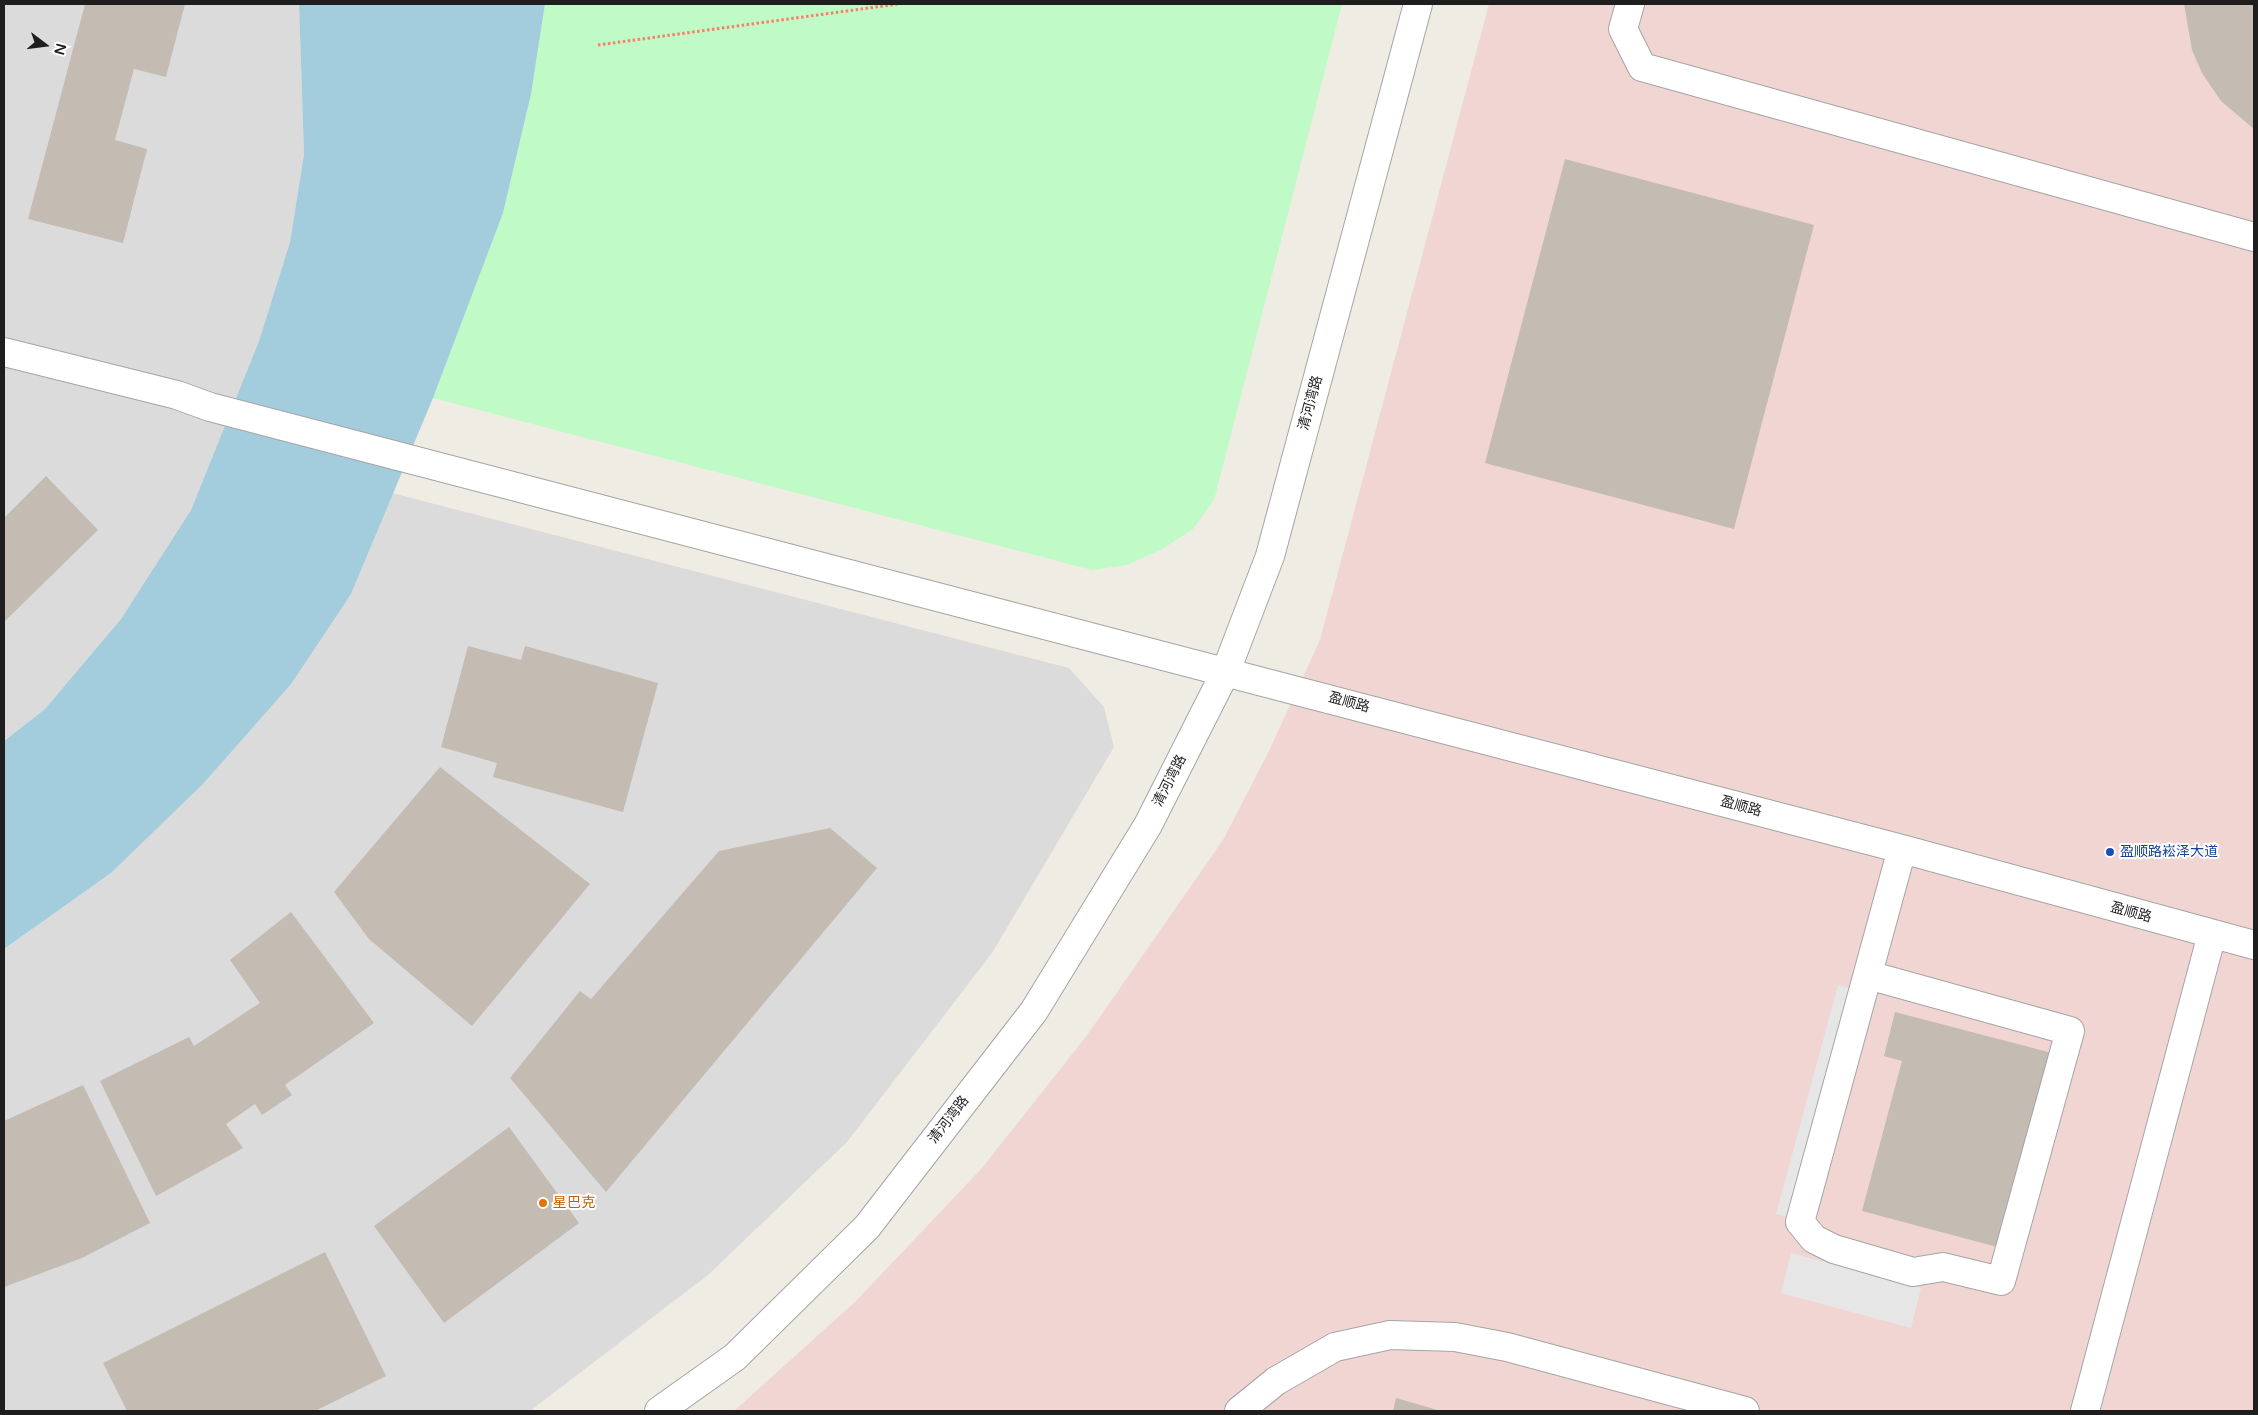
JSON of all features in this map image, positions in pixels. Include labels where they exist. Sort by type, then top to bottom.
[{"type":"street","name":"清河湾路","points":[[659,1411],[735,1357],[866,1227],[1034,1011],[1148,824],[1226,671],[1270,556],[1418,4]]},
{"type":"street","points":[[1630,4],[1623,29],[1642,68],[2254,237]]},
{"type":"street","name":"盈顺路","points":[[4,352],[177,395],[210,407],[427,462],[1902,849],[2071,894],[2094,903],[2254,945]]},
{"type":"street","points":[[1868,974],[2070,1031],[2000,1281],[1943,1267],[1913,1272],[1834,1249],[1814,1239],[1800,1222],[1902,849]]},
{"type":"street","points":[[2085,1411],[2212,934]]},
{"type":"street","points":[[1239,1411],[1276,1380],[1335,1348],[1390,1335],[1455,1337],[1498,1346],[1745,1411]]},
{"type":"path","points":[[598,45],[898,4]]},
{"type":"shaded area","points":[[4,4],[299,4],[304,154],[290,242],[259,341],[191,510],[121,619],[45,709],[4,741]]},
{"type":"shaded area","points":[[1489,4],[2254,4],[2254,1411],[734,1411],[856,1301],[982,1168],[1088,1034],[1223,840],[1269,751],[1320,640]]},
{"type":"shaded area","points":[[392,493],[1069,668],[1104,707],[1114,747],[992,953],[847,1142],[708,1275],[530,1411],[4,1411],[4,949],[111,873],[202,785],[351,594]]},
{"type":"shaded area","points":[[1838,985],[1856,990],[1793,1219],[1776,1214]]},
{"type":"shaded area","points":[[1791,1253],[1921,1288],[1911,1328],[1781,1293]]},
{"type":"green space","points":[[545,4],[1342,4],[1214,500],[1193,529],[1164,548],[1127,565],[1092,570],[433,398],[503,213],[531,94]]},
{"type":"water","points":[[299,4],[545,4],[531,94],[503,213],[433,398],[351,594],[291,684],[202,785],[111,873],[4,949],[4,741],[45,709],[121,619],[191,510],[259,341],[290,242],[304,154]]},
{"type":"building","points":[[85,4],[185,4],[166,77],[134,69],[115,140],[147,149],[123,243],[28,219]]},
{"type":"building","points":[[2184,4],[2254,4],[2254,129],[2221,101],[2202,73],[2192,50]]},
{"type":"building","points":[[1565,159],[1814,225],[1734,529],[1485,463]]},
{"type":"building","points":[[46,476],[98,530],[4,622],[4,518]]},
{"type":"building","points":[[468,646],[521,660],[525,646],[658,683],[623,812],[493,777],[497,763],[441,747]]},
{"type":"building","points":[[440,767],[590,884],[472,1026],[369,939],[334,892]]},
{"type":"building","points":[[830,828],[877,868],[606,1192],[510,1078],[580,991],[591,999],[719,851]]},
{"type":"building","points":[[291,912],[374,1023],[285,1085],[292,1095],[262,1115],[255,1104],[226,1124],[243,1148],[156,1196],[100,1081],[189,1037],[194,1046],[260,1003],[230,960]]},
{"type":"building","points":[[1895,1012],[2052,1053],[2001,1248],[1862,1211],[1902,1061],[1884,1056]]},
{"type":"building","points":[[83,1085],[150,1223],[82,1258],[4,1287],[4,1121]]},
{"type":"building","points":[[509,1127],[579,1223],[444,1323],[374,1226]]},
{"type":"building","points":[[325,1252],[386,1376],[315,1411],[127,1411],[103,1363]]},
{"type":"building","points":[[1396,1398],[1441,1411],[1393,1411]]},
{"type":"place","name":"盈顺路崧泽大道","points":[[2110,852]]},
{"type":"place","name":"星巴克","points":[[543,1203]]}]
